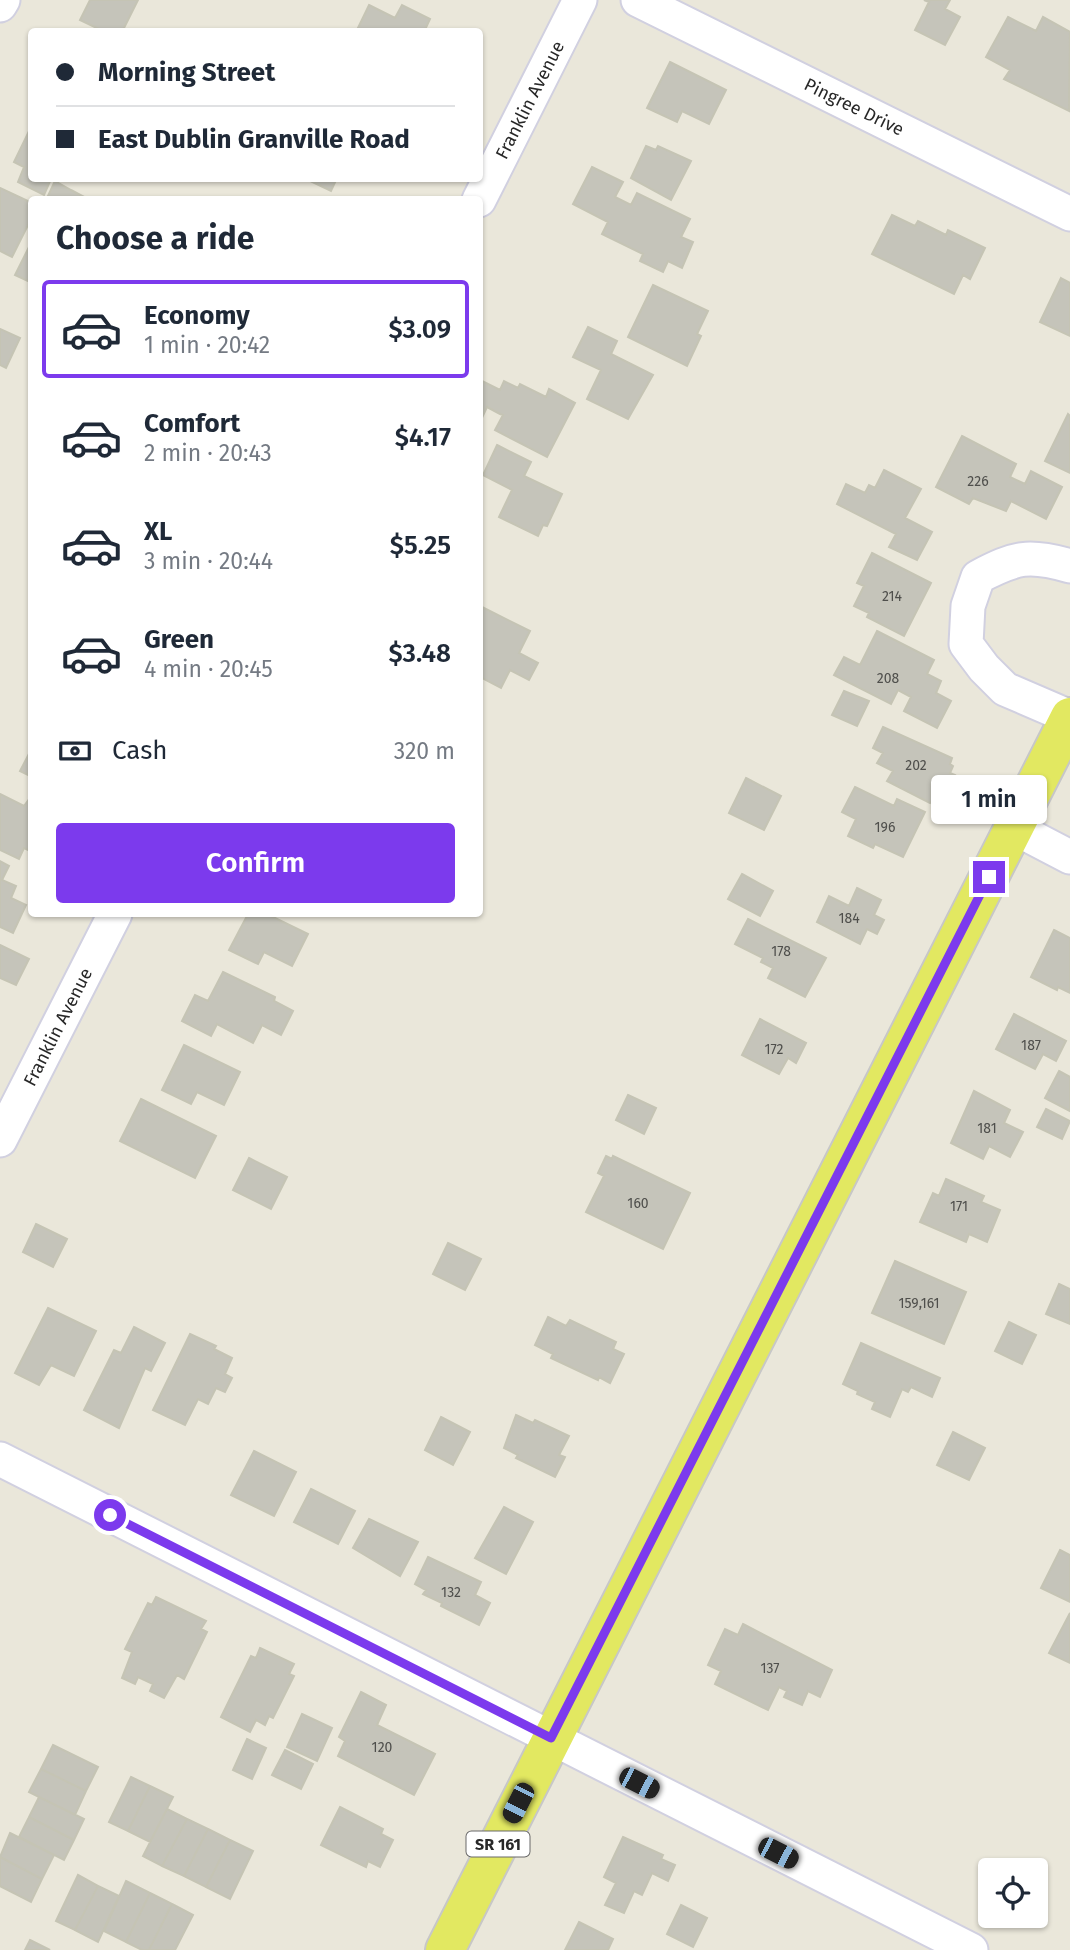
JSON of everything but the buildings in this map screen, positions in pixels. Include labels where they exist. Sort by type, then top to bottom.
[{"type":"main road","name":"SR 161","points":[[445,1950],[1070,717]]},
{"type":"street","points":[[0,5],[3,0]]},
{"type":"street","name":"Franklin Avenue","points":[[481,196],[580,0]]},
{"type":"street","name":"Pingree Drive","points":[[638,0],[1070,214]]},
{"type":"street","points":[[1070,566],[1039,557],[1006,563],[978,577],[968,606],[966,644],[984,668],[1005,689],[1070,717]]},
{"type":"street","points":[[1014,828],[1070,857]]},
{"type":"street","name":"Franklin Avenue","points":[[0,1140],[113,917]]},
{"type":"street","points":[[0,1459],[971,1950]]},
{"type":"route","points":[[110,1515],[551,1738],[989,877]]}]
